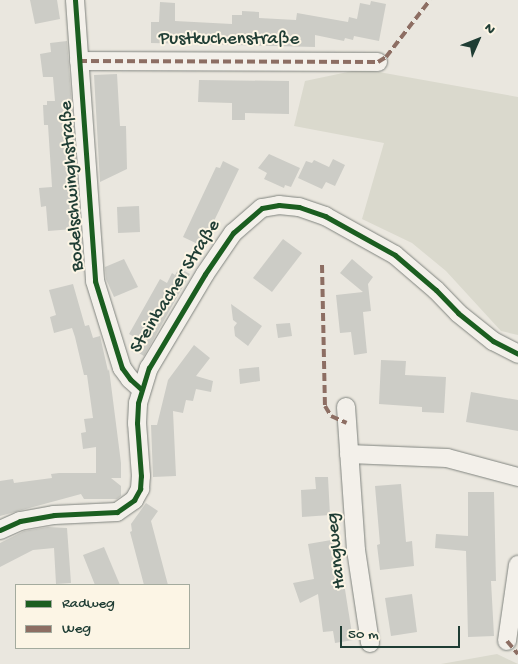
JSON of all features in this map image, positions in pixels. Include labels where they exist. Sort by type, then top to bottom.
[{"type":"street","name":"Bodelschwinghstraße","points":[[75,0],[95,281],[122,368],[141,389]]},
{"type":"street","name":"Pustkuchenstraße","points":[[79,61],[378,62]]},
{"type":"street","name":"Steinbacher Straße","points":[[0,530],[20,521],[54,515],[117,512],[134,500],[140,489],[141,476],[137,423],[141,389],[149,368],[205,274],[233,233],[262,208],[279,205],[299,207],[325,216],[395,255],[436,290],[458,314],[493,341],[518,354]]},
{"type":"street","name":"Hangweg","points":[[346,406],[356,550],[370,643]]},
{"type":"street","points":[[349,454],[447,458],[518,477]]},
{"type":"street","points":[[507,641],[518,564]]},
{"type":"shaded area","points":[[362,69],[518,97],[518,335],[501,331],[446,271],[412,243],[362,219],[384,143],[294,126],[305,81]]},
{"type":"shaded area","points":[[497,654],[518,664],[441,664]]},
{"type":"building","points":[[30,0],[57,0],[60,19],[35,24]]},
{"type":"building","points":[[371,1],[386,4],[379,41],[354,36],[353,40],[345,38],[344,41],[315,35],[315,47],[151,43],[151,22],[159,22],[160,2],[175,3],[175,21],[232,24],[232,15],[242,15],[242,11],[259,12],[259,18],[296,20],[297,13],[348,22],[349,17],[357,19],[360,3],[370,5]]},
{"type":"building","points":[[67,41],[77,171],[73,171],[75,197],[70,197],[73,229],[48,231],[46,206],[41,207],[39,188],[52,187],[48,125],[44,125],[43,105],[47,105],[47,101],[55,101],[53,77],[43,77],[40,54],[51,52],[50,43]]},
{"type":"building","points":[[117,74],[120,126],[126,126],[127,169],[100,182],[94,75]]},
{"type":"building","points":[[199,80],[289,81],[289,114],[245,113],[245,120],[232,120],[232,103],[198,102]]},
{"type":"building","points":[[269,154],[300,168],[291,187],[285,185],[284,188],[264,179],[267,173],[258,168]]},
{"type":"building","points":[[333,159],[345,165],[335,186],[326,182],[322,189],[298,178],[306,161],[312,163],[314,160],[329,167]]},
{"type":"building","points":[[223,161],[239,169],[202,246],[183,237],[216,167],[220,168]]},
{"type":"building","points":[[139,206],[140,232],[118,233],[117,207]]},
{"type":"building","points":[[283,239],[302,253],[272,292],[253,278]]},
{"type":"building","points":[[124,259],[138,287],[114,297],[106,279],[105,267]]},
{"type":"building","points":[[352,259],[373,277],[368,284],[371,311],[363,312],[367,353],[354,355],[351,332],[340,333],[336,295],[363,292],[340,273]]},
{"type":"building","points":[[179,268],[190,274],[144,356],[132,349],[138,339],[129,334],[160,279],[167,283],[172,273],[175,275]]},
{"type":"building","points":[[73,284],[85,326],[89,325],[93,338],[100,336],[108,371],[109,369],[121,463],[121,478],[111,478],[121,486],[121,496],[117,499],[84,499],[81,494],[0,516],[0,481],[13,479],[14,483],[52,478],[51,474],[59,473],[96,473],[96,447],[83,449],[81,433],[86,432],[84,419],[93,418],[87,375],[84,375],[72,328],[54,333],[50,317],[56,315],[49,290]]},
{"type":"building","points":[[231,304],[262,326],[248,346],[235,336],[234,327],[237,323],[233,320]]},
{"type":"building","points":[[290,323],[292,336],[278,338],[276,324]]},
{"type":"building","points":[[194,345],[210,358],[196,376],[213,381],[211,392],[196,389],[193,401],[186,400],[183,413],[173,411],[176,476],[153,477],[151,425],[157,425],[168,380]]},
{"type":"building","points":[[381,360],[406,361],[405,375],[446,377],[444,413],[422,412],[422,407],[379,404]]},
{"type":"building","points":[[259,367],[260,381],[240,384],[239,369]]},
{"type":"building","points":[[471,392],[518,400],[518,431],[466,422]]},
{"type":"building","points":[[315,477],[328,477],[330,515],[302,517],[301,490],[316,489]]},
{"type":"building","points":[[401,484],[406,542],[412,541],[414,566],[380,570],[377,545],[380,544],[375,486]]},
{"type":"building","points":[[468,492],[494,492],[496,581],[491,581],[494,636],[468,637],[466,551],[435,548],[436,534],[468,536]]},
{"type":"building","points":[[146,503],[158,511],[151,521],[168,584],[144,584],[130,532],[132,531],[131,524]]},
{"type":"building","points":[[48,527],[67,528],[71,583],[56,584],[54,548],[33,550],[0,567],[0,543],[24,531]]},
{"type":"building","points":[[337,539],[353,640],[335,643],[333,631],[323,632],[318,594],[300,603],[293,583],[314,579],[308,544]]},
{"type":"building","points":[[104,547],[120,584],[95,584],[83,555]]},
{"type":"building","points":[[412,594],[417,632],[391,636],[385,598]]},
{"type":"marked path","points":[[79,61],[378,62],[386,57],[430,0]]},
{"type":"marked path","points":[[322,265],[325,406],[331,416],[347,423]]},
{"type":"marked path","points":[[507,641],[518,654]]},
{"type":"cycle path","points":[[75,0],[95,281],[122,368],[141,389]]},
{"type":"cycle path","points":[[0,530],[20,521],[54,515],[117,512],[134,500],[140,489],[141,476],[137,423],[138,403],[149,368],[205,274],[233,233],[262,208],[279,205],[299,207],[325,216],[395,255],[436,290],[458,313],[493,341],[518,354]]}]
